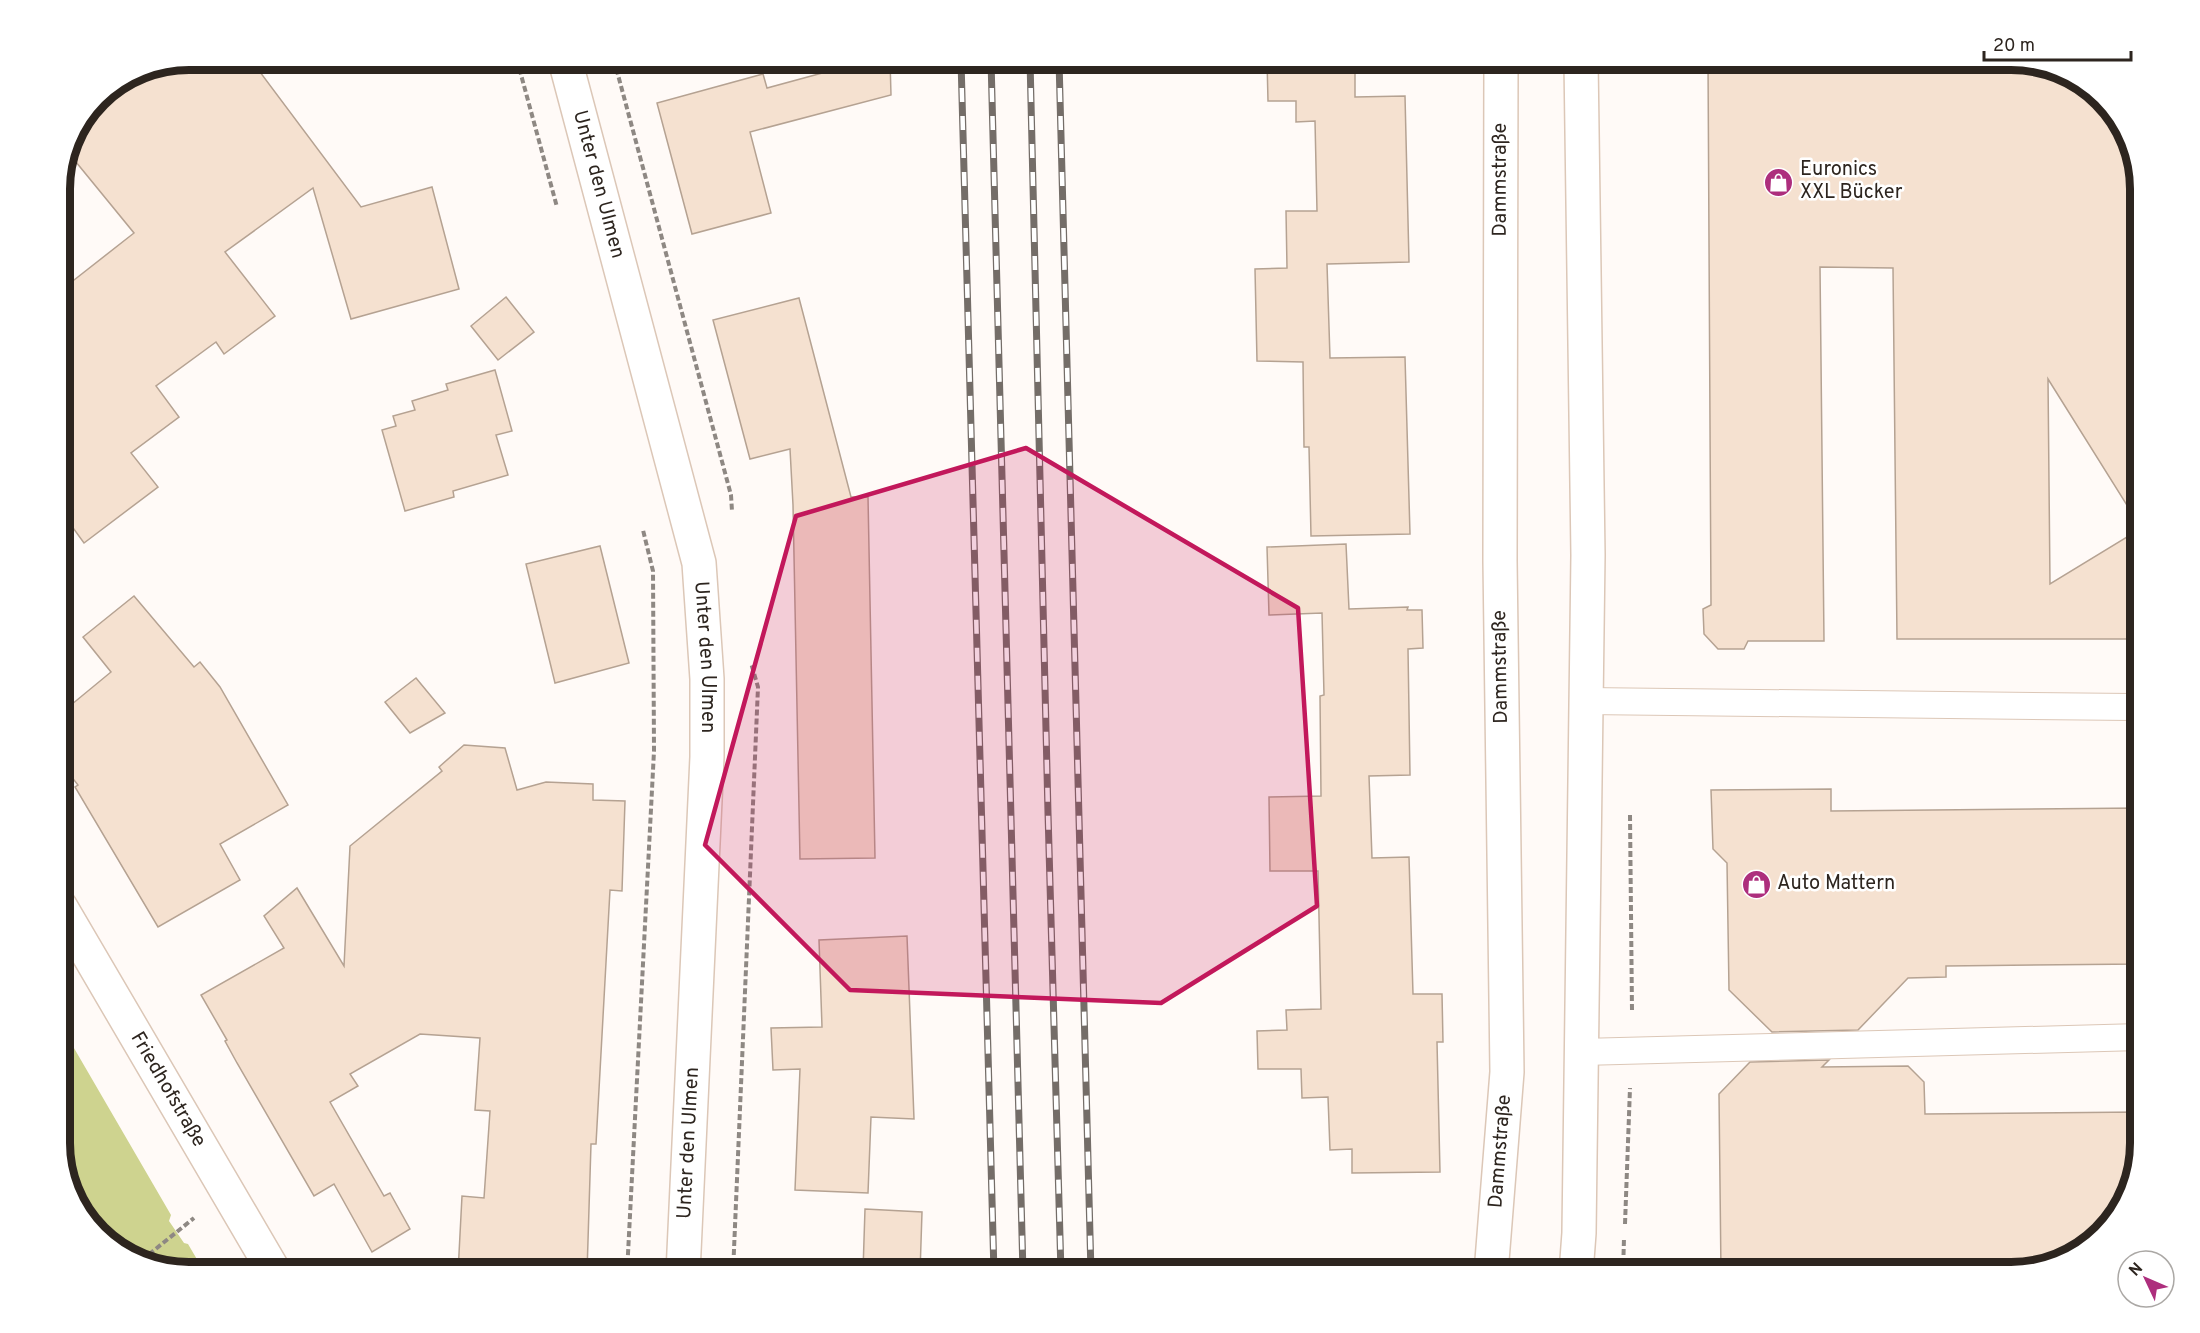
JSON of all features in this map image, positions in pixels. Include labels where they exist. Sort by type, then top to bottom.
[{"type":"street","name":"Unter den Ulmen","points":[[568,70],[699,563],[707,679],[707,757],[684,1262]]},
{"type":"street","name":"Dammstraße","points":[[1492,1262],[1507,1072],[1500,561],[1501,70]]},
{"type":"street","points":[[1577,1262],[1582,1052],[1588,555],[1581,70]]},
{"type":"street","name":"Friedhofstraße","points":[[71,925],[269,1262]]},
{"type":"lane","points":[[1586,701],[2130,707]]},
{"type":"lane","points":[[1582,1052],[2130,1037]]},
{"type":"path","points":[[520,70],[559,214]]},
{"type":"path","points":[[628,1262],[654,751],[653,571],[642,528]]},
{"type":"path","points":[[149,1255],[228,1192]]},
{"type":"highlighted area","points":[[1026,448],[1298,608],[1317,906],[1161,1003],[850,990],[705,845],[796,516]]},
{"type":"green space","points":[[71,1043],[171,1215],[169,1221],[184,1243],[188,1244],[199,1262],[174,1261],[144,1253],[130,1247],[105,1228],[86,1203],[75,1174],[71,1151]]},
{"type":"building","points":[[190,70],[258,70],[361,207],[432,187],[459,289],[351,319],[313,188],[225,252],[275,316],[224,354],[216,342],[156,386],[179,417],[131,453],[158,487],[84,543],[71,525],[71,282],[134,233],[75,160],[86,130],[95,117],[105,105],[130,86],[151,77]]},
{"type":"building","points":[[833,70],[890,70],[891,95],[750,132],[771,213],[692,234],[657,103],[763,74],[767,88]]},
{"type":"building","points":[[1267,70],[1355,70],[1355,97],[1405,96],[1409,262],[1327,264],[1330,358],[1405,357],[1410,534],[1311,536],[1309,447],[1304,447],[1303,362],[1257,361],[1255,269],[1287,268],[1286,211],[1317,211],[1315,121],[1296,122],[1296,101],[1268,101]]},
{"type":"building","points":[[1708,70],[2010,70],[2056,80],[2083,95],[2100,111],[2117,137],[2127,166],[2129,182],[2129,509],[2048,379],[2050,584],[2129,535],[2129,639],[1897,639],[1893,268],[1820,267],[1824,641],[1748,641],[1744,649],[1718,649],[1704,634],[1703,609],[1711,605]]},
{"type":"building","points":[[506,297],[534,332],[498,360],[471,326]]},
{"type":"building","points":[[799,298],[851,497],[868,497],[875,858],[800,859],[790,449],[750,459],[713,320]]},
{"type":"building","points":[[495,370],[512,431],[496,435],[508,475],[453,491],[454,497],[405,511],[382,430],[396,426],[393,416],[415,410],[412,401],[448,390],[446,384]]},
{"type":"building","points":[[1346,544],[1349,609],[1408,607],[1407,610],[1422,610],[1423,648],[1408,649],[1410,775],[1369,776],[1372,858],[1409,857],[1413,994],[1442,994],[1443,1042],[1437,1042],[1440,1172],[1352,1173],[1352,1149],[1330,1150],[1328,1097],[1302,1098],[1301,1069],[1258,1069],[1257,1031],[1287,1030],[1286,1010],[1321,1009],[1318,871],[1270,871],[1269,797],[1321,796],[1320,696],[1324,695],[1322,613],[1269,615],[1267,547]]},
{"type":"building","points":[[600,546],[629,663],[555,683],[526,564]]},
{"type":"building","points":[[134,596],[194,667],[200,662],[220,687],[288,805],[220,844],[240,880],[158,927],[75,787],[78,785],[71,776],[71,705],[111,672],[83,637]]},
{"type":"building","points":[[416,678],[445,713],[410,733],[385,702]]},
{"type":"building","points":[[464,745],[505,748],[517,790],[546,782],[593,784],[593,800],[625,801],[622,891],[610,890],[596,1144],[591,1144],[587,1262],[459,1262],[462,1196],[484,1198],[490,1111],[475,1110],[480,1038],[420,1034],[350,1074],[358,1086],[330,1102],[384,1196],[390,1193],[410,1229],[372,1252],[334,1184],[314,1196],[237,1063],[225,1041],[227,1040],[201,995],[284,948],[264,916],[297,888],[344,966],[350,846],[442,771],[439,767]]},
{"type":"building","points":[[1831,789],[1831,811],[2130,808],[2130,964],[1946,966],[1946,977],[1908,978],[1858,1030],[1772,1032],[1729,990],[1727,863],[1713,849],[1711,790]]},
{"type":"building","points":[[907,936],[914,1119],[871,1117],[868,1193],[795,1190],[800,1069],[773,1070],[771,1028],[822,1027],[819,940]]},
{"type":"building","points":[[1829,1060],[1822,1067],[1908,1066],[1924,1082],[1925,1114],[2130,1112],[2130,1143],[2125,1174],[2114,1203],[2095,1228],[2070,1247],[2041,1258],[2010,1262],[1721,1262],[1719,1094],[1750,1062]]},
{"type":"building","points":[[865,1209],[922,1212],[920,1262],[863,1262]]},
{"type":"railway","points":[[961,70],[994,1262]]},
{"type":"railway","points":[[991,70],[1023,1262]]},
{"type":"railway","points":[[1030,70],[1061,1262]]},
{"type":"railway","points":[[1059,70],[1091,1262]]},
{"type":"place","name":"Euronics XXL Bücker","points":[[1779,182]]},
{"type":"place","name":"Auto Mattern","points":[[1756,884]]}]
